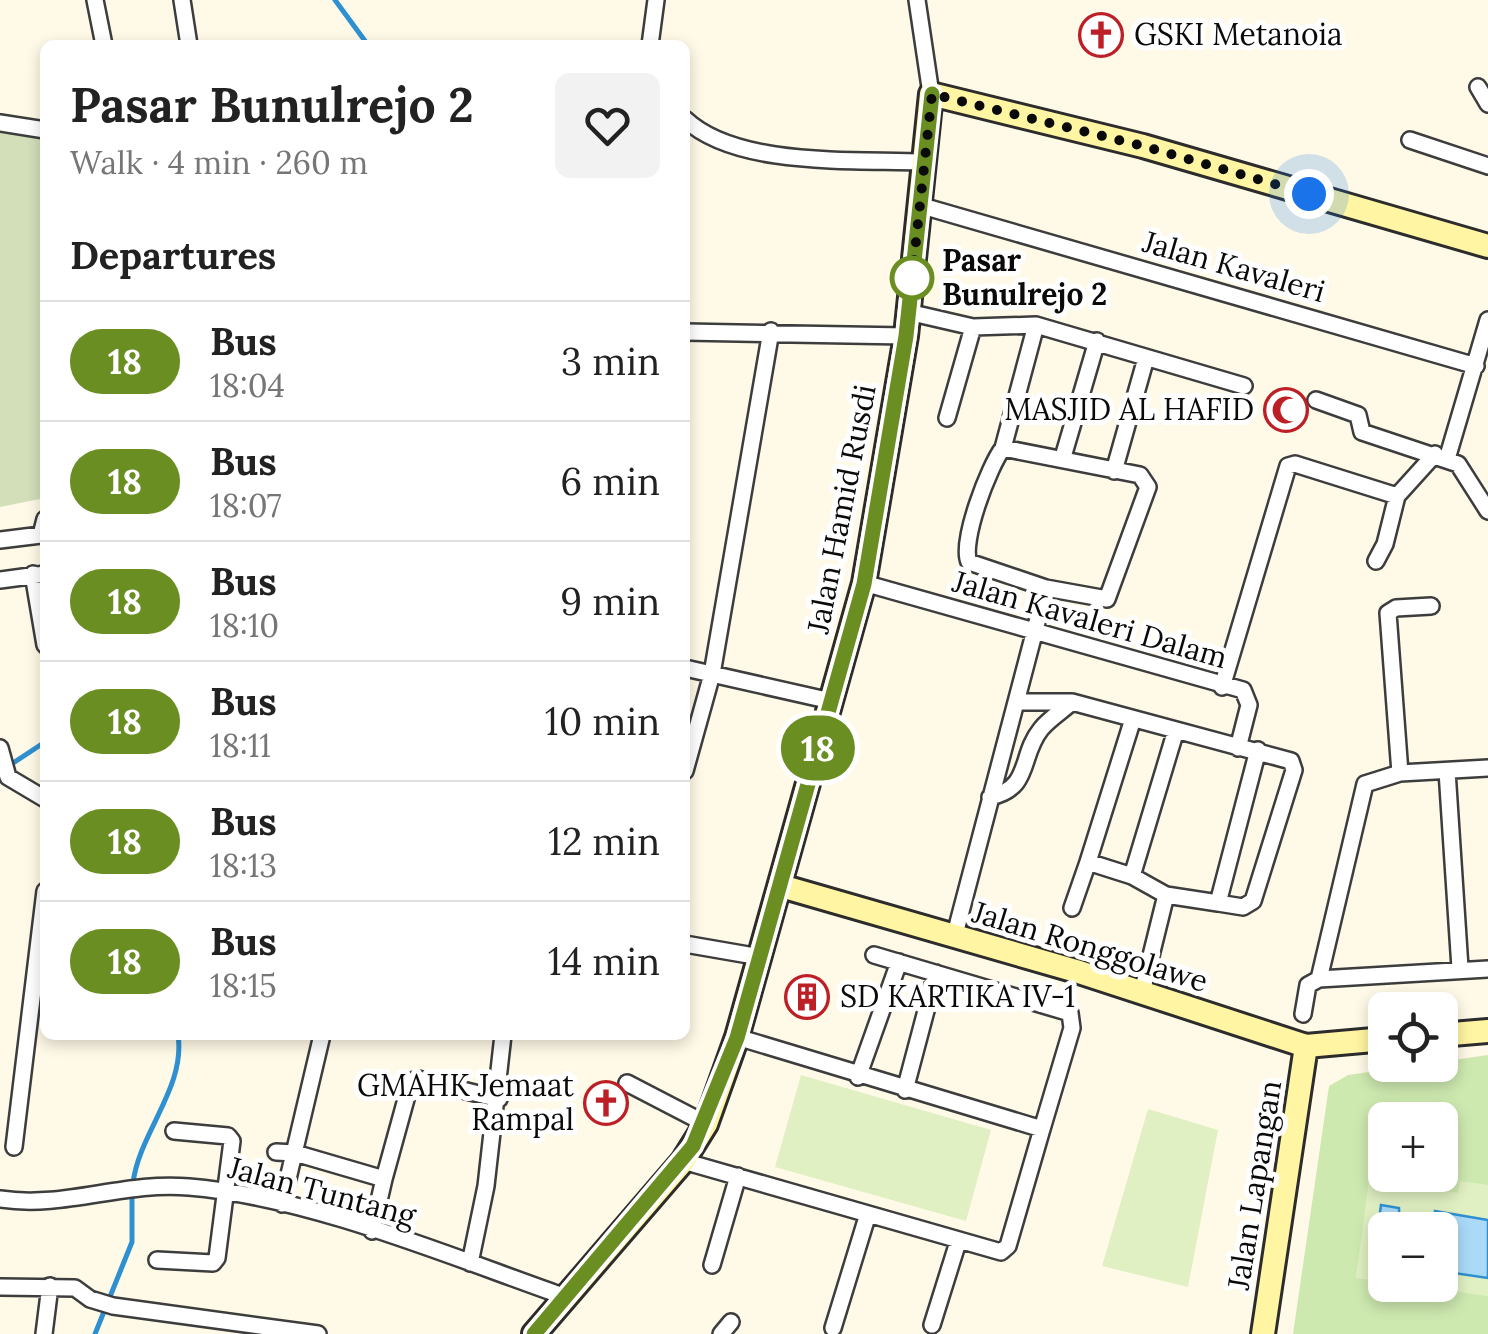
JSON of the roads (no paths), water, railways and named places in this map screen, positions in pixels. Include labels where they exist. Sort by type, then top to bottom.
[{"type":"street","points":[[96,0],[103,40]]},
{"type":"street","points":[[182,0],[188,40]]},
{"type":"street","points":[[651,40],[656,0]]},
{"type":"street","points":[[917,0],[932,94],[1143,146],[1488,246]]},
{"type":"street","points":[[1478,87],[1488,104]]},
{"type":"street","name":"Jalan Hamid Rusdi","points":[[534,1334],[683,1161],[706,1124],[737,1038],[864,584],[906,336],[932,94]]},
{"type":"street","points":[[0,123],[40,129]]},
{"type":"street","points":[[690,123],[709,139],[784,155],[924,162]]},
{"type":"street","points":[[1410,140],[1488,166]]},
{"type":"street","name":"Jalan Kavaleri","points":[[919,205],[1476,366]]},
{"type":"street","points":[[908,312],[972,327],[1036,325],[1244,386]]},
{"type":"street","points":[[1376,561],[1386,544],[1397,496],[1441,457],[1476,366],[1488,320]]},
{"type":"street","points":[[1003,448],[1063,456],[1140,475],[1148,487],[1111,594],[1100,600],[1046,588],[977,568],[965,554],[989,471],[1003,448],[1036,325]]},
{"type":"street","points":[[947,418],[972,327]]},
{"type":"street","points":[[690,752],[712,674],[771,331]]},
{"type":"street","points":[[690,332],[906,336]]},
{"type":"street","points":[[1063,456],[1097,341]]},
{"type":"street","points":[[1114,471],[1146,358]]},
{"type":"street","points":[[1316,400],[1358,415],[1362,432],[1441,457],[1469,475],[1488,511]]},
{"type":"street","points":[[1222,687],[1288,466],[1295,464],[1397,496]]},
{"type":"street","points":[[0,540],[40,535]]},
{"type":"street","points":[[0,580],[39,574]]},
{"type":"street","name":"Jalan Kavaleri Dalam","points":[[864,584],[1034,635],[1243,690],[1248,698],[1238,748]]},
{"type":"street","points":[[954,938],[1046,588]]},
{"type":"street","points":[[1400,774],[1388,613],[1396,608],[1432,606]]},
{"type":"street","points":[[690,669],[831,701]]},
{"type":"street","points":[[1017,702],[1072,702],[1132,722],[1288,758],[1294,770],[1253,901],[1243,907],[1166,895],[1132,876],[1088,862]]},
{"type":"street","points":[[990,797],[1003,794],[1021,781],[1039,731],[1072,702]]},
{"type":"street","points":[[1072,908],[1132,722]]},
{"type":"street","points":[[1132,876],[1176,730]]},
{"type":"street","points":[[1218,902],[1258,750]]},
{"type":"street","points":[[1,751],[8,777],[40,796]]},
{"type":"street","points":[[1319,979],[1362,790],[1369,781],[1400,774],[1488,768]]},
{"type":"street","points":[[1447,771],[1460,968]]},
{"type":"street","name":"Jalan Ronggolawe","points":[[781,886],[1142,992],[1306,1046],[1368,1041]]},
{"type":"street","points":[[1142,992],[1166,895]]},
{"type":"street","points":[[14,1147],[40,931]]},
{"type":"street","points":[[690,945],[760,957]]},
{"type":"street","points":[[683,1161],[867,1217],[1005,1251],[1072,1028],[1070,1013],[874,955]]},
{"type":"street","points":[[858,1077],[899,962]]},
{"type":"street","points":[[1302,1014],[1308,985],[1319,979],[1488,969]]},
{"type":"street","points":[[905,1090],[936,972]]},
{"type":"street","points":[[1458,1034],[1488,1031]]},
{"type":"street","points":[[737,1038],[1042,1130]]},
{"type":"street","points":[[282,1204],[321,1040]]},
{"type":"street","points":[[470,1262],[498,1099],[503,1040]]},
{"type":"street","name":"Jalan Lapangan","points":[[1262,1334],[1306,1046]]},
{"type":"street","points":[[372,1231],[410,1082],[418,1079],[498,1099]]},
{"type":"street","points":[[627,1082],[706,1124]]},
{"type":"street","points":[[0,1103],[18,1107]]},
{"type":"street","points":[[157,1260],[216,1261],[230,1137],[174,1131]]},
{"type":"street","points":[[276,1152],[295,1153],[384,1179]]},
{"type":"street","points":[[712,1265],[738,1176]]},
{"type":"street","name":"Jalan Tuntang","points":[[0,1200],[62,1202],[144,1186],[224,1191],[372,1231],[563,1296]]},
{"type":"street","points":[[833,1328],[867,1217]]},
{"type":"street","points":[[932,1325],[958,1242]]},
{"type":"street","points":[[44,1334],[50,1286]]},
{"type":"street","points":[[0,1287],[79,1288],[90,1299],[112,1306],[216,1328],[311,1333]]},
{"type":"water","points":[[1381,1205],[1399,1208],[1399,1212],[1380,1212]]},
{"type":"water","points":[[1458,1215],[1488,1220],[1488,1278],[1458,1274]]},
{"type":"waterway","points":[[335,0],[364,40]]},
{"type":"waterway","points":[[7,767],[40,745]]},
{"type":"waterway","points":[[133,1183],[137,1164],[175,1073],[178,1040]]},
{"type":"waterway","points":[[95,1334],[132,1242],[132,1194]]},
{"type":"place","name":"GSKI Metanoia","points":[[1101,35]]},
{"type":"place","name":"Pasar Bunulrejo 2","points":[[912,278]]},
{"type":"place","name":"MASJID AL HAFID","points":[[1286,410]]},
{"type":"place","name":"SD KARTIKA IV-1","points":[[807,997]]},
{"type":"place","name":"GMAHK Jemaat Rampal","points":[[606,1103]]}]
